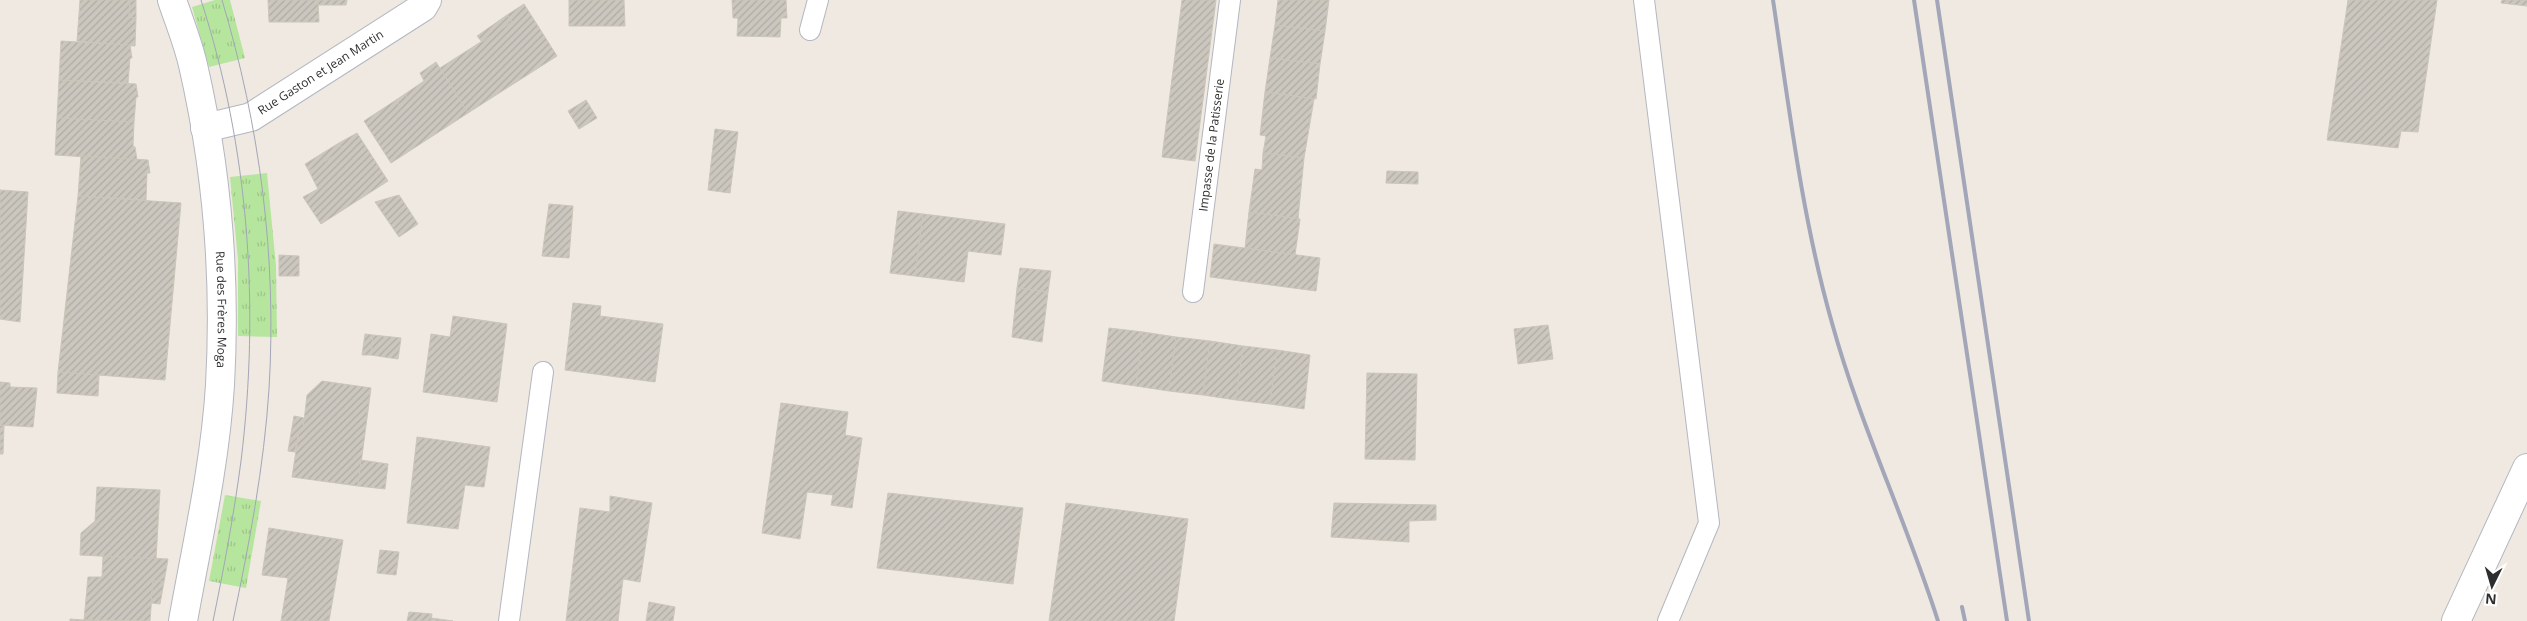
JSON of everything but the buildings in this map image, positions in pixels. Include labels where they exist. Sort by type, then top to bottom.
[{"type":"street","name":"Rue des Frères Moga","points":[[172,0],[193,64],[205,128],[221,239],[220,385],[210,476],[183,621]]},
{"type":"street","name":"Rue Gaston et Jean Martin","points":[[205,128],[251,117],[423,7],[427,0]]},
{"type":"street","points":[[2456,621],[2527,468]]},
{"type":"lane","points":[[810,30],[818,0]]},
{"type":"lane","name":"Impasse de la Patisserie","points":[[1193,292],[1230,0]]},
{"type":"lane","points":[[1644,0],[1710,523],[1668,621]]},
{"type":"lane","points":[[509,621],[543,372]]},
{"type":"green space","points":[[215,0],[230,0],[245,58],[209,67],[192,7]]},
{"type":"green space","points":[[267,173],[276,266],[277,337],[238,336],[238,260],[230,177]]},
{"type":"green space","points":[[225,495],[261,501],[246,588],[209,581]]},
{"type":"tram line","points":[[201,0],[217,56],[240,170],[249,286],[250,345],[241,461],[213,621]]},
{"type":"tram line","points":[[222,0],[247,96],[256,144],[268,241],[271,340],[267,418],[260,477],[233,621]]},
{"type":"railway","points":[[1773,0],[1804,203],[1832,323],[1869,435],[1912,546],[1938,621]]},
{"type":"railway","points":[[1914,0],[2007,621]]},
{"type":"railway","points":[[1937,0],[2029,621]]},
{"type":"railway","points":[[1962,607],[1965,621]]}]
